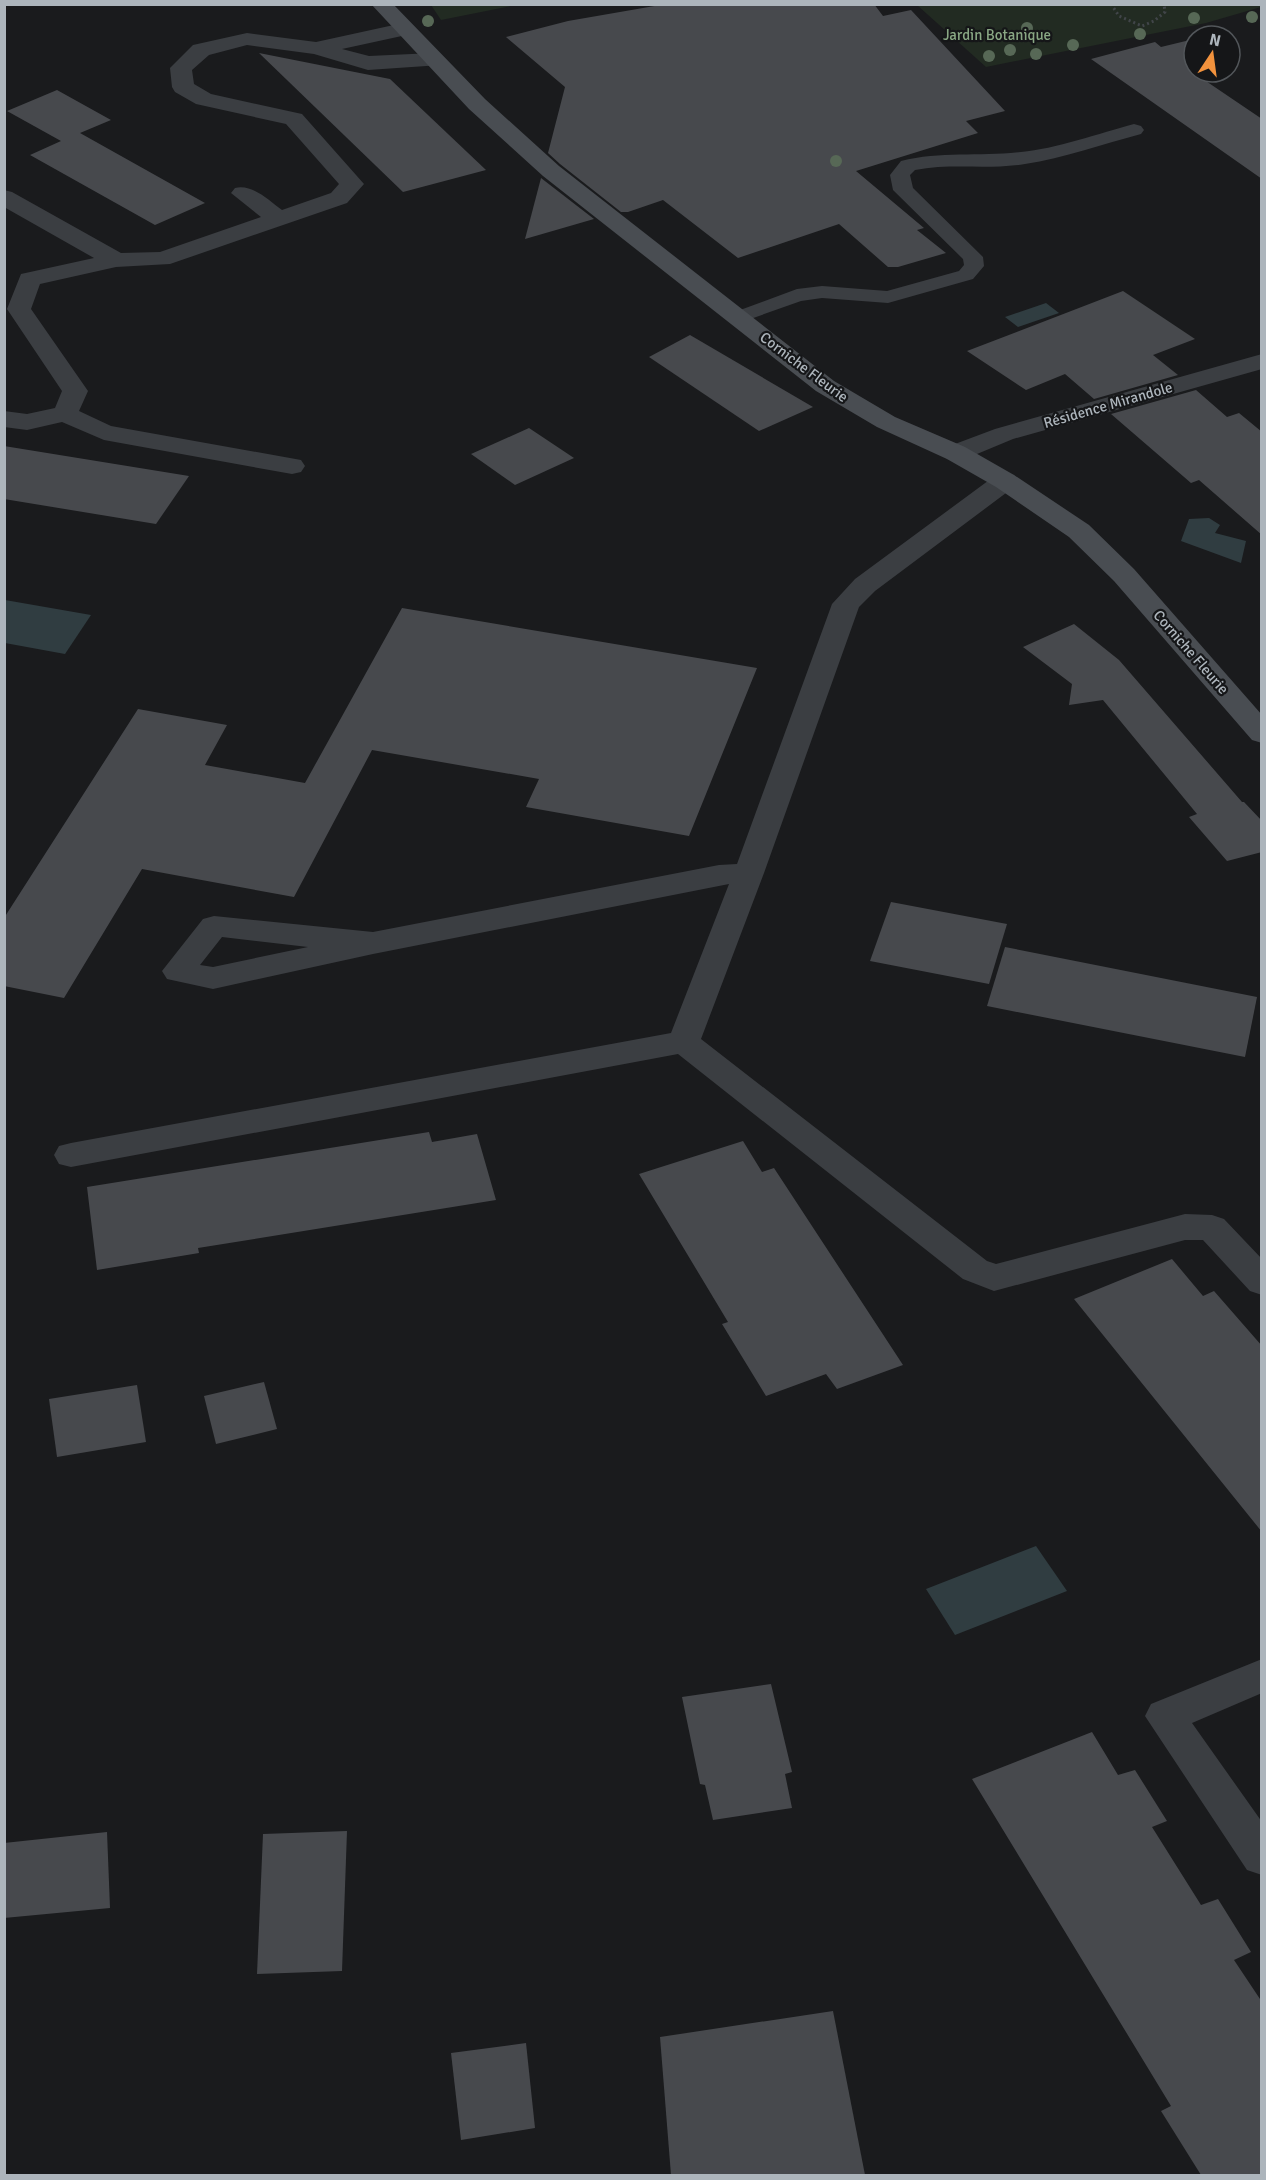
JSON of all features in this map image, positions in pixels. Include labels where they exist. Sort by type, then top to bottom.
[{"type":"main road","name":"Corniche Fleurie","points":[[381,4],[433,60],[550,171],[825,386],[851,403],[956,453],[1005,481],[1079,531],[1124,575],[1262,734]]},
{"type":"street","points":[[316,48],[403,29]]},
{"type":"street","points":[[64,414],[75,391],[19,309],[30,279],[116,261],[162,259],[339,198],[352,184],[294,119],[204,99],[183,87],[181,68],[201,50],[247,39],[316,48],[368,63],[433,60]]},
{"type":"street","points":[[243,193],[279,219]]},
{"type":"street","points":[[4,197],[116,261]]},
{"type":"street","name":"Résidence Mirandole","points":[[956,453],[1004,434],[1262,362]]},
{"type":"street","points":[[4,419],[27,422],[64,414],[104,432],[292,466]]},
{"type":"street","points":[[684,1042],[749,873],[846,604],[865,585],[1005,481]]},
{"type":"street","points":[[372,943],[214,926],[178,971],[213,978],[372,943],[720,875],[749,873]]},
{"type":"street","points":[[71,1155],[684,1042],[975,1270],[994,1278],[1185,1227],[1212,1228],[1262,1282]]},
{"type":"street","points":[[1262,1675],[1165,1716],[1262,1857]]},
{"type":"lane","points":[[739,317],[797,295],[822,292],[888,297],[966,275],[974,266],[973,257],[903,190],[900,175],[908,165],[934,160],[990,161],[1025,158],[1134,130]]},
{"type":"path","points":[[1111,4],[1119,16],[1142,26],[1154,21],[1165,12],[1164,4]]},
{"type":"green space","name":"Jardin Botanique","points":[[1261,4],[1261,7],[1206,23],[1182,24],[1182,28],[986,67],[917,5]]},
{"type":"green space","points":[[431,5],[516,5],[441,20]]},
{"type":"shaded area","points":[[1046,303],[1059,313],[1018,327],[1005,317]]},
{"type":"shaded area","points":[[1209,518],[1220,525],[1215,533],[1246,541],[1241,563],[1181,541],[1189,519]]},
{"type":"shaded area","points":[[5,600],[91,615],[65,654],[5,643]]},
{"type":"shaded area","points":[[1036,1546],[1067,1591],[955,1635],[926,1589]]},
{"type":"building","points":[[666,4],[874,4],[883,16],[911,10],[1005,111],[966,121],[978,133],[856,171],[924,228],[917,230],[946,253],[898,267],[888,267],[839,224],[738,258],[663,200],[628,212],[621,212],[560,164],[548,153],[565,87],[506,37],[568,21]]},
{"type":"building","points":[[1155,42],[1161,47],[1182,42],[1182,84],[1210,84],[1262,119],[1262,179],[1091,59]]},
{"type":"building","points":[[259,53],[390,79],[486,170],[403,192]]},
{"type":"building","points":[[57,90],[111,120],[80,133],[205,203],[155,225],[30,155],[61,141],[7,111]]},
{"type":"building","points":[[541,178],[594,219],[525,239]]},
{"type":"building","points":[[1123,291],[1195,339],[1153,355],[1178,375],[1094,399],[1065,374],[1026,390],[967,351]]},
{"type":"building","points":[[690,335],[813,407],[759,431],[649,357]]},
{"type":"building","points":[[1196,390],[1227,417],[1239,413],[1262,432],[1262,535],[1199,480],[1191,483],[1111,414]]},
{"type":"building","points":[[529,428],[574,458],[515,485],[471,454]]},
{"type":"building","points":[[4,446],[189,476],[156,524],[4,499]]},
{"type":"building","points":[[402,608],[757,668],[689,836],[526,807],[539,779],[372,750],[294,897],[142,869],[64,998],[4,986],[4,918],[138,709],[227,725],[205,765],[305,783]]},
{"type":"building","points":[[1074,624],[1119,660],[1242,802],[1262,821],[1262,852],[1227,861],[1189,817],[1197,814],[1103,700],[1069,705],[1072,684],[1023,647]]},
{"type":"building","points":[[891,902],[1007,924],[989,984],[870,961]]},
{"type":"building","points":[[1005,947],[1257,997],[1245,1057],[987,1006]]},
{"type":"building","points":[[429,1132],[432,1142],[477,1134],[496,1200],[198,1248],[199,1253],[97,1270],[87,1187]]},
{"type":"building","points":[[743,1141],[762,1172],[774,1168],[903,1365],[837,1389],[826,1374],[766,1396],[722,1324],[728,1322],[639,1174]]},
{"type":"building","points":[[1172,1259],[1203,1296],[1214,1291],[1262,1346],[1262,1532],[1074,1299]]},
{"type":"building","points":[[264,1382],[277,1429],[216,1444],[204,1396]]},
{"type":"building","points":[[137,1385],[146,1442],[57,1457],[49,1399]]},
{"type":"building","points":[[771,1684],[792,1772],[785,1774],[792,1808],[713,1820],[705,1785],[700,1784],[682,1697]]},
{"type":"building","points":[[1092,1732],[1118,1775],[1135,1770],[1167,1821],[1152,1827],[1201,1905],[1218,1899],[1251,1952],[1234,1960],[1262,2002],[1262,2175],[1201,2175],[1161,2111],[1171,2106],[972,1779]]},
{"type":"building","points":[[347,1831],[342,1971],[257,1974],[263,1834]]},
{"type":"building","points":[[107,1832],[110,1908],[4,1918],[4,1843]]},
{"type":"building","points":[[833,2011],[865,2175],[671,2175],[660,2037]]},
{"type":"building","points":[[526,2043],[535,2128],[461,2140],[451,2053]]}]
